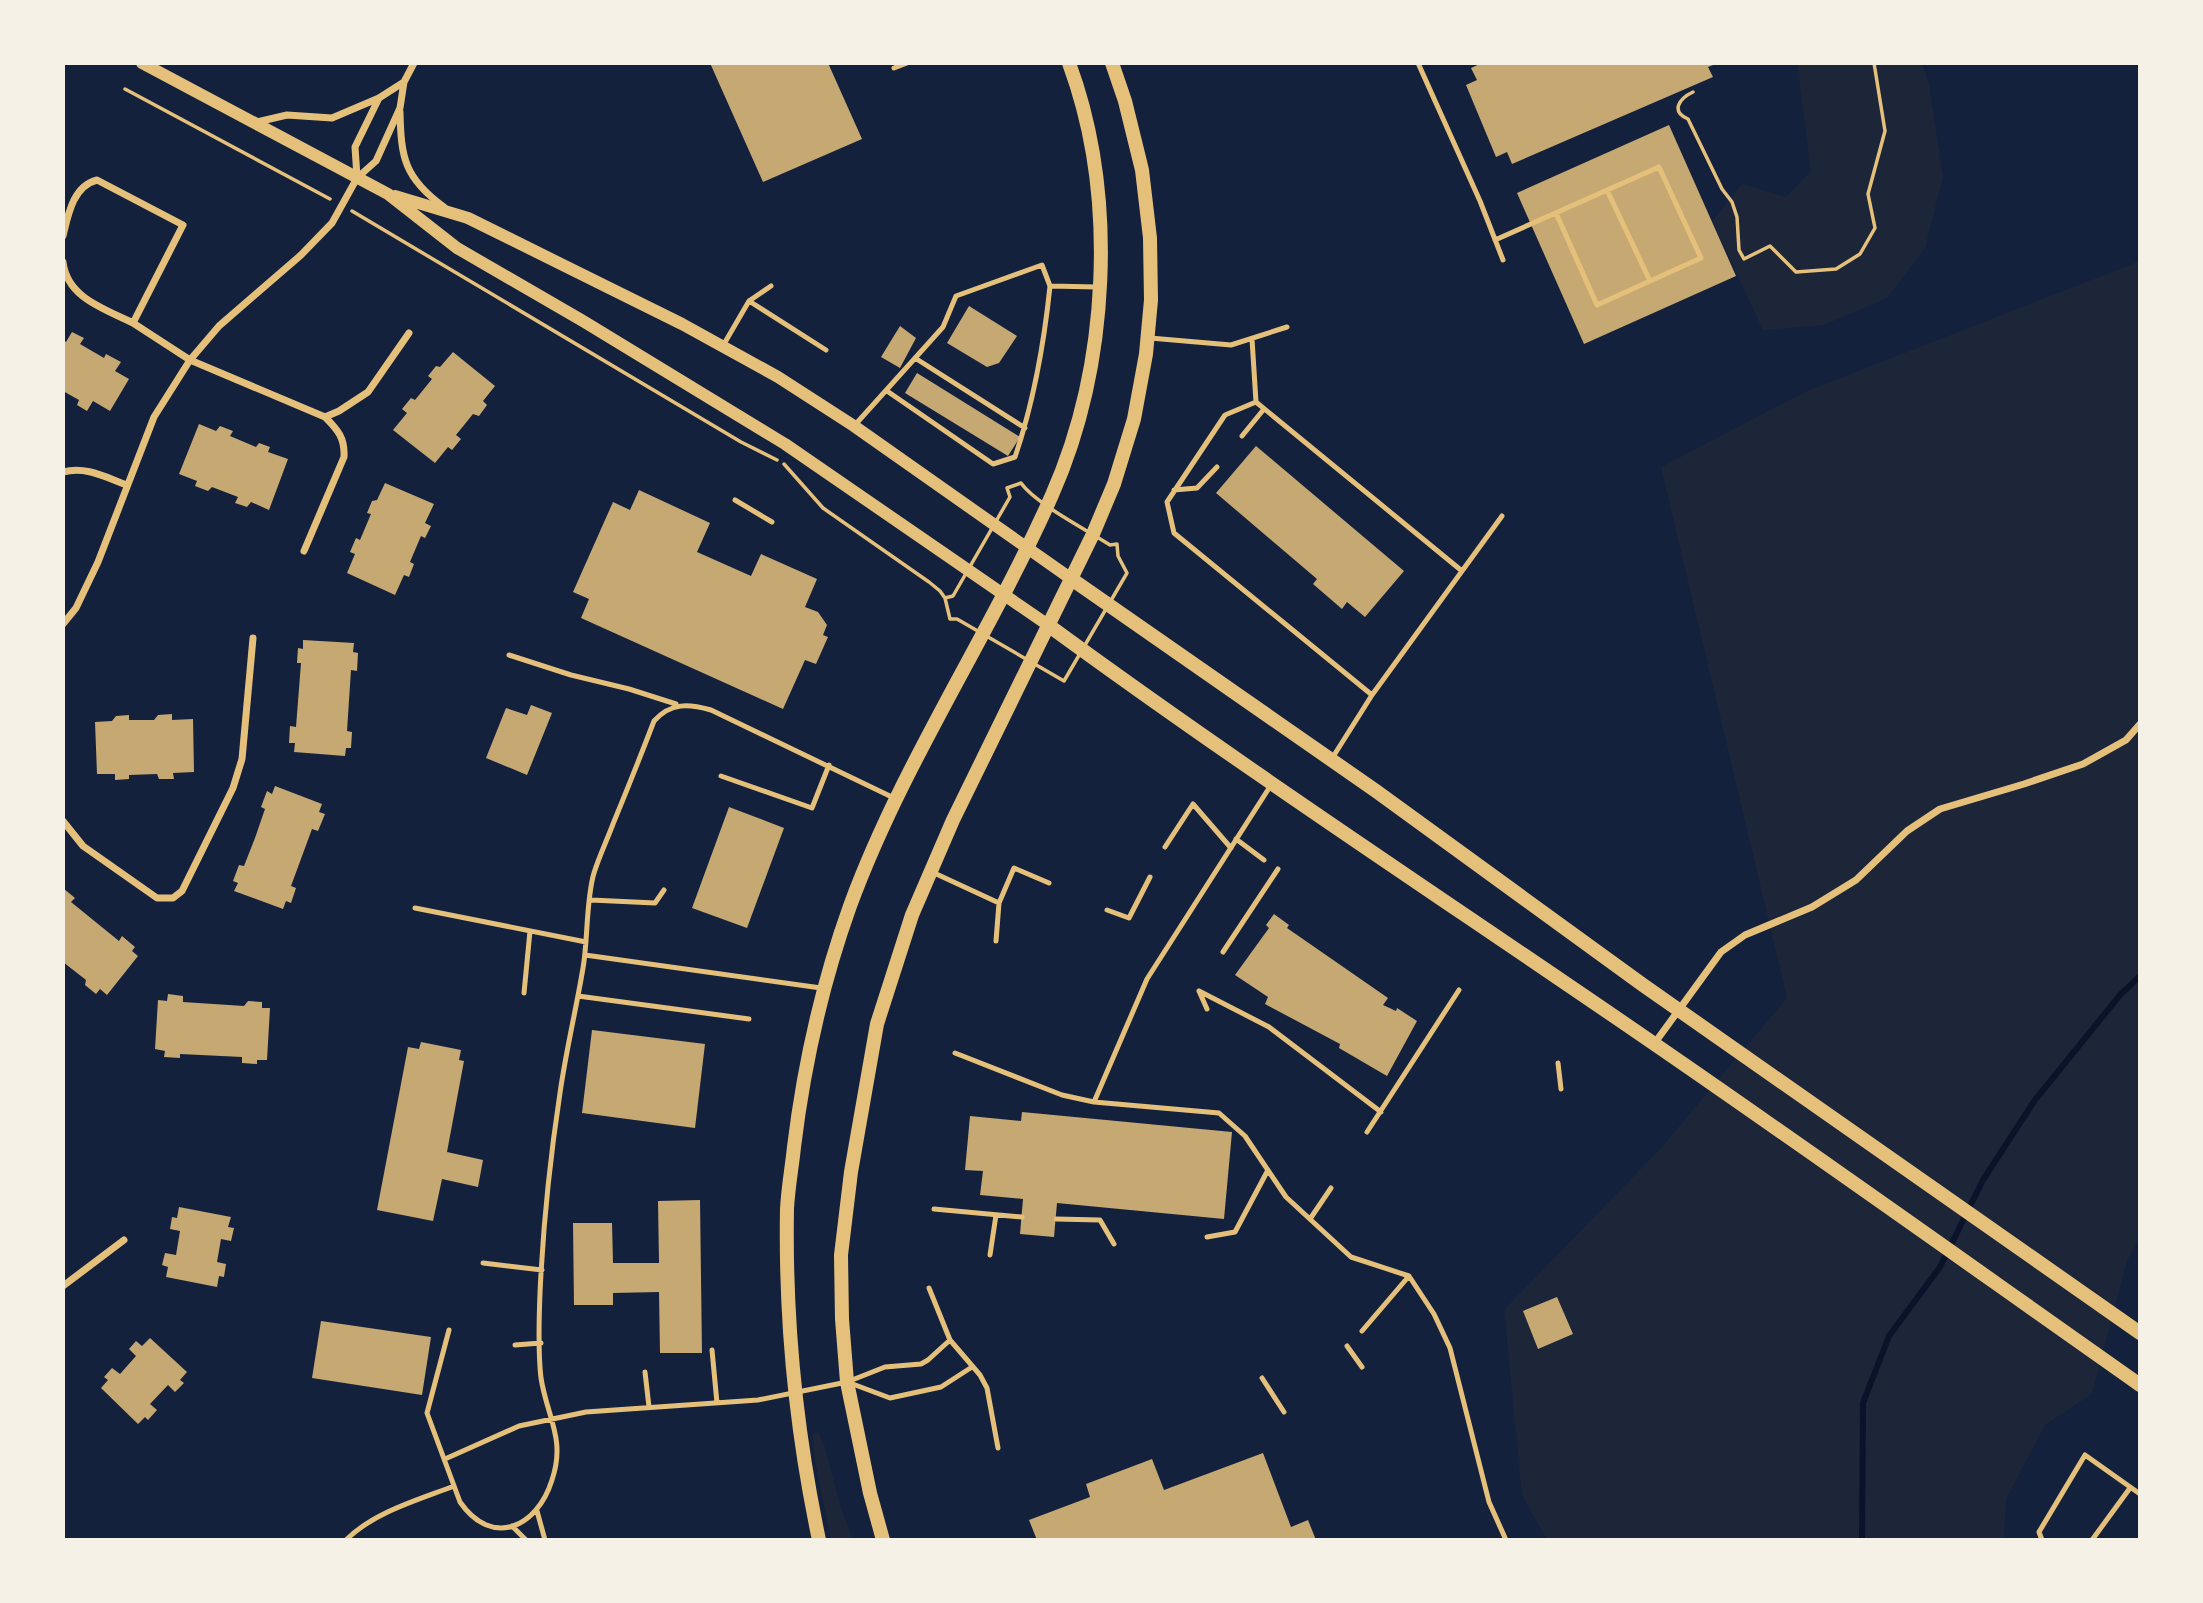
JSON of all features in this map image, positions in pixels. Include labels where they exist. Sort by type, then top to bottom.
[{"type":"main road","points":[[819,1540],[800,1439],[790,1348],[787,1206],[808,1056],[824,988],[850,905],[921,746],[1027,547],[1076,432],[1091,362],[1100,288],[1099,215],[1090,138],[1069,63]]},
{"type":"main road","points":[[883,1540],[870,1493],[847,1382],[841,1255],[851,1172],[877,1024],[912,915],[930,871],[1093,534],[1114,484],[1135,419],[1151,300],[1150,238],[1142,170],[1125,101],[1112,63]]},
{"type":"main road","points":[[1070,578],[1331,760],[1678,1010],[2140,1333]]},
{"type":"main road","points":[[1048,625],[1272,784],[1654,1044],[2140,1385]]},
{"type":"street","points":[[142,63],[387,194],[457,248],[785,444],[1048,625]]},
{"type":"street","points":[[414,63],[404,82],[400,108],[401,153],[409,170],[431,197],[453,213]]},
{"type":"street","points":[[253,123],[287,115],[332,118],[379,98],[404,82]]},
{"type":"street","points":[[357,178],[355,147],[379,98]]},
{"type":"street","points":[[63,624],[76,608],[98,562],[154,417],[190,360],[219,326],[302,255],[331,223],[357,178],[376,161],[400,108]]},
{"type":"street","points":[[63,236],[76,194],[89,182],[97,180],[183,225],[133,323]]},
{"type":"street","points":[[387,194],[468,218],[723,346],[855,426],[1070,578]]},
{"type":"street","points":[[63,262],[73,288],[82,297],[133,323],[190,360],[325,417],[341,432],[345,444],[344,457],[304,551]]},
{"type":"street","points":[[325,417],[368,392],[409,334]]},
{"type":"street","points":[[63,472],[88,471],[127,485]]},
{"type":"street","points":[[63,821],[83,846],[157,898],[166,900],[182,891],[233,789],[242,759],[253,638]]},
{"type":"street","points":[[1654,1044],[1721,952],[1745,935],[1812,907],[1856,880],[1907,831],[1940,809],[2024,785],[2083,764],[2126,740],[2140,724]]},
{"type":"street","points":[[63,1286],[124,1240]]},
{"type":"lane","points":[[894,68],[906,63]]},
{"type":"lane","points":[[1418,63],[1480,201],[1503,260]]},
{"type":"lane","points":[[1495,240],[1659,166],[1701,258],[1597,306],[1556,213]]},
{"type":"lane","points":[[1607,190],[1650,281]]},
{"type":"lane","points":[[855,426],[915,358],[943,327],[956,296],[1042,265],[1050,286],[1043,351],[1025,428],[1015,457],[993,464],[887,390]]},
{"type":"lane","points":[[723,346],[749,301],[771,286]]},
{"type":"lane","points":[[1050,286],[1100,288]]},
{"type":"lane","points":[[749,301],[826,350]]},
{"type":"lane","points":[[1147,337],[1231,345],[1287,327]]},
{"type":"lane","points":[[1252,339],[1256,402],[1462,571]]},
{"type":"lane","points":[[915,358],[1025,428]]},
{"type":"lane","points":[[1256,402],[1225,415],[1174,490],[1167,502],[1174,533],[1372,695]]},
{"type":"lane","points":[[1242,436],[1264,409]]},
{"type":"lane","points":[[1174,490],[1197,488],[1217,467]]},
{"type":"lane","points":[[735,500],[772,522]]},
{"type":"lane","points":[[1331,760],[1372,695],[1502,516]]},
{"type":"lane","points":[[509,655],[570,676],[721,714],[897,799]]},
{"type":"lane","points":[[449,1330],[428,1413],[460,1502],[468,1514],[491,1528],[512,1526],[537,1511],[547,1495],[556,1462],[558,1435],[551,1419],[541,1377],[542,1270],[548,1184],[560,1091],[585,955],[593,876],[654,721],[669,707],[679,705]]},
{"type":"lane","points":[[721,776],[811,808],[829,765]]},
{"type":"lane","points":[[1094,1102],[1147,979],[1272,784]]},
{"type":"lane","points":[[1165,847],[1193,804],[1231,848]]},
{"type":"lane","points":[[1236,839],[1264,860]]},
{"type":"lane","points":[[996,941],[999,903],[1014,868],[1049,883]]},
{"type":"lane","points":[[1223,953],[1278,869]]},
{"type":"lane","points":[[930,871],[999,903]]},
{"type":"lane","points":[[1107,910],[1129,918],[1150,877]]},
{"type":"lane","points":[[591,900],[655,903],[664,890]]},
{"type":"lane","points":[[415,908],[586,942]]},
{"type":"lane","points":[[524,993],[530,931]]},
{"type":"lane","points":[[585,955],[824,988]]},
{"type":"lane","points":[[1367,1132],[1459,990]]},
{"type":"lane","points":[[1207,1009],[1199,991],[1269,1027],[1381,1112]]},
{"type":"lane","points":[[578,996],[749,1019]]},
{"type":"lane","points":[[955,1053],[1062,1094],[1094,1102],[1219,1113],[1245,1136],[1286,1197],[1351,1257],[1409,1276],[1434,1314],[1450,1348],[1489,1502],[1506,1540]]},
{"type":"lane","points":[[1558,1063],[1561,1089]]},
{"type":"lane","points":[[1207,1237],[1235,1232],[1268,1170]]},
{"type":"lane","points":[[1310,1219],[1331,1188]]},
{"type":"lane","points":[[934,1209],[1022,1217]]},
{"type":"lane","points":[[990,1255],[996,1215]]},
{"type":"lane","points":[[1056,1219],[1100,1220],[1114,1244]]},
{"type":"lane","points":[[483,1263],[542,1270]]},
{"type":"lane","points":[[1362,1331],[1409,1276]]},
{"type":"lane","points":[[929,1288],[950,1340],[987,1388],[998,1448]]},
{"type":"lane","points":[[445,1459],[519,1426],[586,1412],[758,1400],[847,1382],[885,1367],[921,1364],[950,1340]]},
{"type":"lane","points":[[515,1345],[541,1343]]},
{"type":"lane","points":[[1347,1346],[1362,1367]]},
{"type":"lane","points":[[712,1350],[717,1403]]},
{"type":"lane","points":[[847,1382],[890,1398],[941,1387],[972,1367]]},
{"type":"lane","points":[[645,1372],[649,1408]]},
{"type":"lane","points":[[1262,1378],[1284,1412]]},
{"type":"lane","points":[[2042,1540],[2039,1532],[2085,1455],[2140,1494]]},
{"type":"lane","points":[[346,1540],[384,1514],[454,1486]]},
{"type":"lane","points":[[2092,1540],[2130,1488]]},
{"type":"lane","points":[[537,1511],[545,1540]]},
{"type":"lane","points":[[512,1526],[526,1540]]},
{"type":"path","points":[[1693,92],[1677,104],[1677,112],[1688,119],[1732,202],[1737,217],[1739,250],[1744,259],[1770,246],[1796,272],[1836,269],[1860,254],[1875,228],[1868,194],[1885,131],[1874,63]]},
{"type":"path","points":[[125,89],[343,206],[729,435],[783,463],[823,508],[940,591],[945,598],[950,619],[957,619],[982,632],[1064,681],[1127,573],[1118,556],[1117,544],[1110,545],[1047,505],[1026,490],[1021,483],[1007,488],[1010,497],[953,596],[945,598]]},
{"type":"shaded area","points":[[1797,63],[1922,63],[1929,85],[1943,176],[1925,248],[1887,298],[1824,325],[1763,330],[1712,221],[1742,184],[1786,197],[1811,171]]},
{"type":"shaded area","points":[[2140,261],[2140,1236],[2127,1261],[2092,1394],[2045,1425],[2006,1499],[2004,1540],[1547,1540],[1522,1495],[1504,1310],[1661,1148],[1787,998],[1661,467],[1807,391]]},
{"type":"shaded area","points":[[818,1432],[853,1540],[831,1540],[815,1461],[812,1435]]},
{"type":"building","points":[[710,63],[828,63],[862,139],[763,182]]},
{"type":"building","points":[[1482,63],[1718,63],[1708,67],[1713,77],[1512,164],[1507,152],[1496,157],[1466,85],[1477,80],[1471,68]]},
{"type":"building","points":[[1669,125],[1736,276],[1584,344],[1517,193]]},
{"type":"building","points":[[969,306],[1017,336],[999,363],[987,367],[947,343]]},
{"type":"building","points":[[900,326],[916,338],[900,368],[881,357]]},
{"type":"building","points":[[72,332],[84,338],[80,344],[104,358],[106,354],[121,362],[115,371],[129,379],[110,411],[93,401],[87,411],[77,405],[79,400],[63,391],[63,340],[66,342]]},
{"type":"building","points":[[453,352],[495,386],[483,401],[487,405],[479,416],[473,414],[456,435],[461,439],[452,450],[448,447],[435,463],[393,430],[407,413],[402,409],[411,398],[415,400],[432,379],[428,376]]},
{"type":"building","points":[[917,373],[1020,437],[1008,456],[905,393]]},
{"type":"building","points":[[199,424],[216,431],[220,426],[233,431],[230,436],[256,447],[259,443],[270,447],[268,452],[288,459],[269,510],[251,502],[247,507],[235,503],[238,497],[212,487],[208,491],[195,486],[197,481],[179,474]]},
{"type":"building","points":[[1256,446],[1404,571],[1365,617],[1347,602],[1342,609],[1313,584],[1317,579],[1216,493]]},
{"type":"building","points":[[385,483],[434,504],[425,523],[431,526],[425,538],[421,536],[410,562],[414,564],[409,577],[404,575],[395,595],[347,573],[355,554],[350,552],[356,538],[360,540],[371,514],[367,513],[372,501],[377,500]]},
{"type":"building","points":[[639,490],[710,523],[697,552],[751,576],[761,554],[817,579],[805,607],[818,612],[827,625],[823,635],[828,637],[816,664],[805,660],[783,709],[581,618],[589,599],[573,592],[613,502],[630,510]]},
{"type":"building","points":[[303,640],[354,643],[353,652],[358,653],[357,671],[351,670],[347,731],[352,732],[351,748],[346,748],[345,756],[294,752],[295,743],[289,743],[290,726],[296,727],[301,663],[297,663],[298,648],[303,649]]},
{"type":"building","points":[[531,705],[552,713],[527,775],[486,758],[506,708],[527,715]]},
{"type":"building","points":[[172,714],[172,720],[193,719],[194,772],[173,773],[174,779],[159,779],[157,774],[129,775],[129,779],[115,780],[115,774],[97,774],[95,722],[112,721],[116,716],[129,715],[129,720],[154,720],[158,715]]},
{"type":"building","points":[[275,786],[322,804],[319,812],[325,814],[318,831],[312,829],[291,886],[296,888],[291,903],[286,901],[283,909],[234,891],[238,883],[233,881],[239,865],[244,866],[255,838],[265,809],[261,807],[267,791],[272,794]]},
{"type":"building","points":[[729,807],[784,828],[747,928],[692,908]]},
{"type":"building","points":[[63,888],[75,898],[71,902],[119,941],[122,936],[135,947],[132,951],[138,956],[107,995],[100,989],[96,994],[85,985],[86,980],[63,962]]},
{"type":"building","points":[[1274,914],[1289,925],[1287,928],[1388,998],[1383,1005],[1396,1011],[1397,1008],[1417,1021],[1387,1076],[1339,1048],[1340,1044],[1265,1004],[1268,997],[1235,975],[1269,928],[1266,925]]},
{"type":"building","points":[[168,994],[183,996],[183,1002],[244,1006],[248,1001],[262,1002],[262,1008],[270,1008],[267,1060],[257,1060],[257,1064],[242,1063],[242,1057],[180,1054],[180,1058],[164,1057],[165,1051],[155,1049],[158,1000],[167,1001]]},
{"type":"building","points":[[592,1030],[705,1044],[695,1128],[582,1113]]},
{"type":"building","points":[[421,1042],[461,1050],[459,1060],[464,1061],[447,1152],[483,1160],[478,1187],[442,1179],[433,1221],[377,1210],[408,1047],[419,1049]]},
{"type":"building","points":[[1022,1112],[1232,1132],[1224,1219],[1057,1203],[1054,1237],[1020,1234],[1023,1199],[980,1195],[983,1171],[965,1170],[970,1116],[1021,1121]]},
{"type":"building","points":[[700,1200],[702,1353],[660,1353],[659,1292],[613,1293],[613,1305],[574,1305],[573,1223],[612,1223],[613,1263],[659,1263],[658,1201]]},
{"type":"building","points":[[179,1207],[231,1217],[228,1227],[234,1228],[231,1241],[221,1239],[217,1262],[226,1264],[224,1277],[219,1276],[217,1287],[166,1277],[168,1267],[162,1265],[165,1253],[176,1255],[180,1231],[170,1229],[172,1217],[177,1218]]},
{"type":"building","points":[[1557,1297],[1573,1334],[1538,1349],[1523,1311]]},
{"type":"building","points":[[321,1321],[431,1337],[422,1395],[312,1378]]},
{"type":"building","points":[[150,1338],[187,1372],[180,1380],[184,1383],[175,1392],[168,1385],[150,1404],[157,1410],[148,1420],[145,1417],[138,1424],[101,1388],[108,1380],[104,1377],[112,1368],[120,1374],[136,1356],[129,1349],[136,1341],[142,1346]]},
{"type":"building","points":[[1263,1453],[1291,1527],[1308,1520],[1316,1540],[1037,1540],[1029,1520],[1090,1497],[1086,1484],[1152,1459],[1164,1490]]},
{"type":"waterway","points":[[1862,1540],[1863,1403],[1889,1336],[1940,1267],[1983,1180],[2035,1100],[2120,995],[2140,976]]}]
